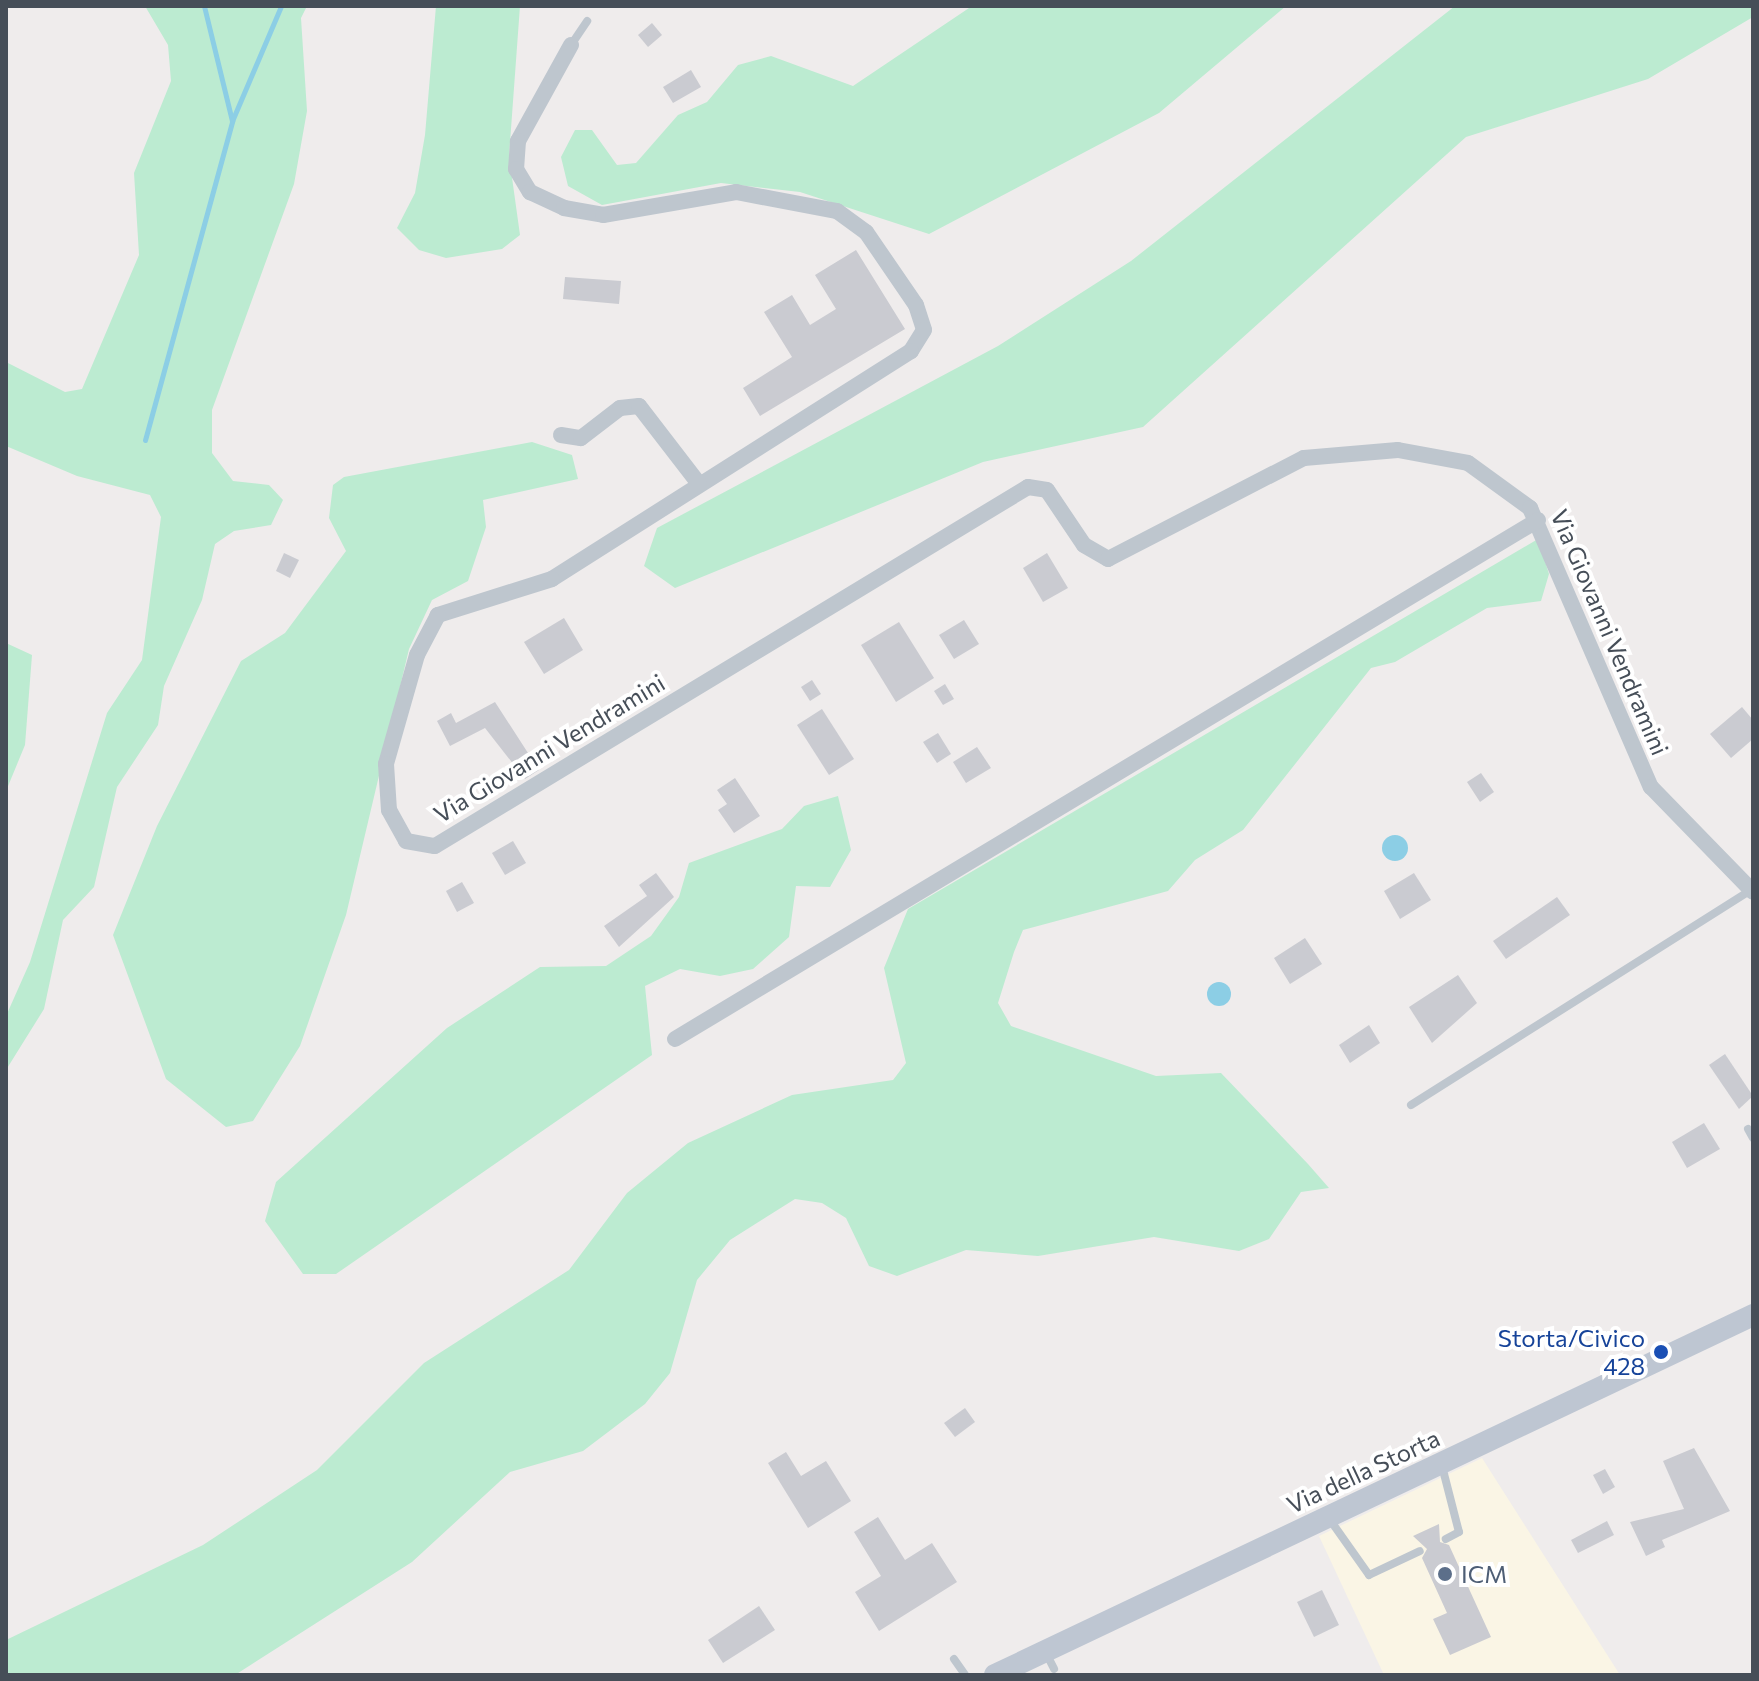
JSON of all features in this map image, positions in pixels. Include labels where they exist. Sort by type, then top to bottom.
[{"type":"main road","name":"Via della Storta","points":[[995,1675],[1049,1660],[1328,1517],[1753,1315]]},
{"type":"street","name":"Via Giovanni Vendramini","points":[[571,45],[518,141],[516,169],[530,192],[603,215],[725,192],[826,207],[866,232],[923,318],[911,351],[552,579],[453,606],[434,620],[386,764],[389,810],[406,841],[435,846],[1028,487],[1047,490],[1084,545],[1108,559],[1286,466],[1336,451],[1451,456],[1497,479],[1538,520],[1651,787],[1752,891]]},
{"type":"street","points":[[561,435],[581,438],[623,406],[639,406],[699,484]]},
{"type":"street","points":[[675,1039],[1538,520]]},
{"type":"lane","points":[[571,45],[587,21]]},
{"type":"lane","points":[[1411,1105],[1752,891]]},
{"type":"lane","points":[[1441,1463],[1459,1532],[1446,1539]]},
{"type":"lane","points":[[1328,1517],[1369,1575],[1420,1551]]},
{"type":"lane","points":[[954,1659],[965,1675]]},
{"type":"shaded area","points":[[1482,1458],[1620,1675],[1384,1675],[1319,1536]]},
{"type":"green space","points":[[145,6],[307,6],[301,18],[307,111],[294,184],[212,410],[212,453],[233,481],[269,485],[283,500],[271,525],[234,531],[215,544],[202,600],[164,686],[158,725],[117,787],[94,887],[63,920],[44,1009],[6,1070],[6,1016],[30,962],[107,713],[142,660],[161,517],[150,495],[77,476],[6,446],[6,362],[65,392],[82,389],[139,255],[134,173],[171,81],[168,45]]},
{"type":"green space","points":[[436,6],[520,6],[509,156],[520,235],[502,249],[446,258],[419,250],[397,228],[415,193],[425,135]]},
{"type":"green space","points":[[972,6],[1286,6],[1159,113],[929,234],[800,192],[721,183],[602,205],[568,186],[561,157],[575,130],[592,130],[617,165],[636,163],[678,115],[707,102],[738,65],[771,56],[853,86]]},
{"type":"green space","points":[[1455,6],[1753,6],[1753,17],[1648,79],[1466,137],[1143,427],[983,462],[675,588],[644,566],[657,528],[998,346],[1131,261]]},
{"type":"green space","points":[[532,442],[572,455],[578,479],[483,500],[486,527],[468,581],[432,600],[409,649],[346,915],[300,1046],[253,1121],[226,1127],[166,1079],[113,935],[157,826],[241,661],[285,633],[346,551],[329,518],[333,485],[344,477]]},
{"type":"green space","points":[[1538,539],[1549,574],[1541,601],[1487,608],[1395,662],[1371,668],[1243,830],[1195,860],[1168,891],[1023,930],[1014,952],[998,1003],[1011,1026],[1156,1076],[1221,1073],[1308,1164],[1329,1188],[1301,1192],[1269,1239],[1239,1251],[1154,1237],[1038,1256],[966,1250],[897,1276],[869,1266],[846,1218],[822,1203],[795,1199],[730,1240],[697,1280],[670,1373],[645,1404],[583,1451],[510,1472],[412,1562],[235,1675],[6,1675],[6,1640],[203,1545],[317,1470],[424,1363],[569,1270],[627,1193],[688,1143],[792,1095],[893,1080],[906,1063],[884,968],[908,909]]},
{"type":"green space","points":[[6,643],[32,655],[25,745],[6,791]]},
{"type":"green space","points":[[838,796],[851,850],[830,887],[796,886],[789,937],[753,969],[720,976],[680,969],[645,986],[652,1055],[336,1274],[303,1274],[265,1221],[276,1182],[447,1028],[540,967],[606,966],[651,936],[679,897],[689,863],[782,829],[804,806]]},
{"type":"water","points":[[1395,835],[1404,839],[1408,848],[1404,857],[1395,861],[1386,857],[1382,848],[1386,839]]},
{"type":"water","points":[[1214,982],[1224,982],[1231,989],[1231,999],[1224,1006],[1214,1006],[1207,999],[1207,989]]},
{"type":"building","points":[[652,23],[662,35],[648,47],[638,35]]},
{"type":"building","points":[[691,70],[701,87],[673,103],[663,87]]},
{"type":"building","points":[[856,250],[905,329],[760,416],[743,388],[792,357],[764,312],[792,295],[810,325],[836,309],[815,275]]},
{"type":"building","points":[[565,277],[621,281],[619,304],[563,299]]},
{"type":"building","points":[[284,553],[299,560],[290,578],[276,571]]},
{"type":"building","points":[[1047,553],[1068,588],[1043,602],[1023,568]]},
{"type":"building","points":[[564,618],[583,650],[544,674],[524,642]]},
{"type":"building","points":[[964,620],[979,644],[954,659],[939,635]]},
{"type":"building","points":[[899,622],[934,678],[896,702],[861,645]]},
{"type":"building","points":[[812,680],[821,694],[810,701],[801,687]]},
{"type":"building","points":[[945,684],[954,699],[943,705],[934,691]]},
{"type":"building","points":[[495,702],[539,770],[525,779],[485,728],[450,746],[437,721],[451,713],[456,723]]},
{"type":"building","points":[[1742,707],[1753,720],[1753,739],[1731,758],[1710,734]]},
{"type":"building","points":[[822,709],[854,759],[829,775],[797,725]]},
{"type":"building","points":[[938,733],[951,754],[937,763],[923,742]]},
{"type":"building","points":[[977,747],[991,768],[966,783],[953,762]]},
{"type":"building","points":[[1481,773],[1494,792],[1480,802],[1467,782]]},
{"type":"building","points":[[735,778],[760,816],[734,833],[718,810],[727,804],[717,790]]},
{"type":"building","points":[[513,841],[526,863],[505,875],[492,853]]},
{"type":"building","points":[[656,873],[674,897],[619,947],[604,926],[647,896],[639,885]]},
{"type":"building","points":[[1414,873],[1431,900],[1400,919],[1384,891]]},
{"type":"building","points":[[462,882],[474,903],[457,912],[446,891]]},
{"type":"building","points":[[1557,897],[1570,915],[1506,959],[1493,941]]},
{"type":"building","points":[[1305,938],[1322,964],[1290,984],[1274,958]]},
{"type":"building","points":[[1458,975],[1477,1003],[1432,1043],[1409,1007]]},
{"type":"building","points":[[1369,1025],[1380,1043],[1350,1063],[1339,1045]]},
{"type":"building","points":[[1725,1054],[1753,1096],[1739,1109],[1709,1065]]},
{"type":"building","points":[[1704,1123],[1720,1149],[1687,1168],[1672,1142]]},
{"type":"building","points":[[965,1408],[975,1422],[955,1437],[944,1423]]},
{"type":"building","points":[[1694,1448],[1730,1511],[1662,1540],[1665,1547],[1646,1556],[1630,1522],[1684,1509],[1663,1461]]},
{"type":"building","points":[[786,1452],[801,1476],[826,1461],[851,1501],[808,1528],[768,1463]]},
{"type":"building","points":[[1605,1469],[1615,1487],[1603,1494],[1593,1475]]},
{"type":"building","points":[[878,1517],[905,1560],[932,1543],[957,1582],[879,1631],[855,1592],[881,1576],[854,1532]]},
{"type":"building","points":[[1607,1521],[1614,1535],[1578,1553],[1571,1540]]},
{"type":"building","points":[[1439,1524],[1440,1542],[1449,1545],[1491,1637],[1450,1655],[1433,1619],[1447,1613],[1422,1558],[1427,1549],[1413,1536]]},
{"type":"building","points":[[1322,1590],[1339,1625],[1314,1637],[1297,1602]]},
{"type":"building","points":[[759,1606],[775,1630],[723,1663],[708,1640]]},
{"type":"waterway","points":[[204,6],[232,121]]},
{"type":"waterway","points":[[145,440],[232,121],[281,6]]},
{"type":"place","name":"Storta/Civico 428","points":[[1661,1352]]},
{"type":"place","name":"ICM","points":[[1445,1574]]}]
